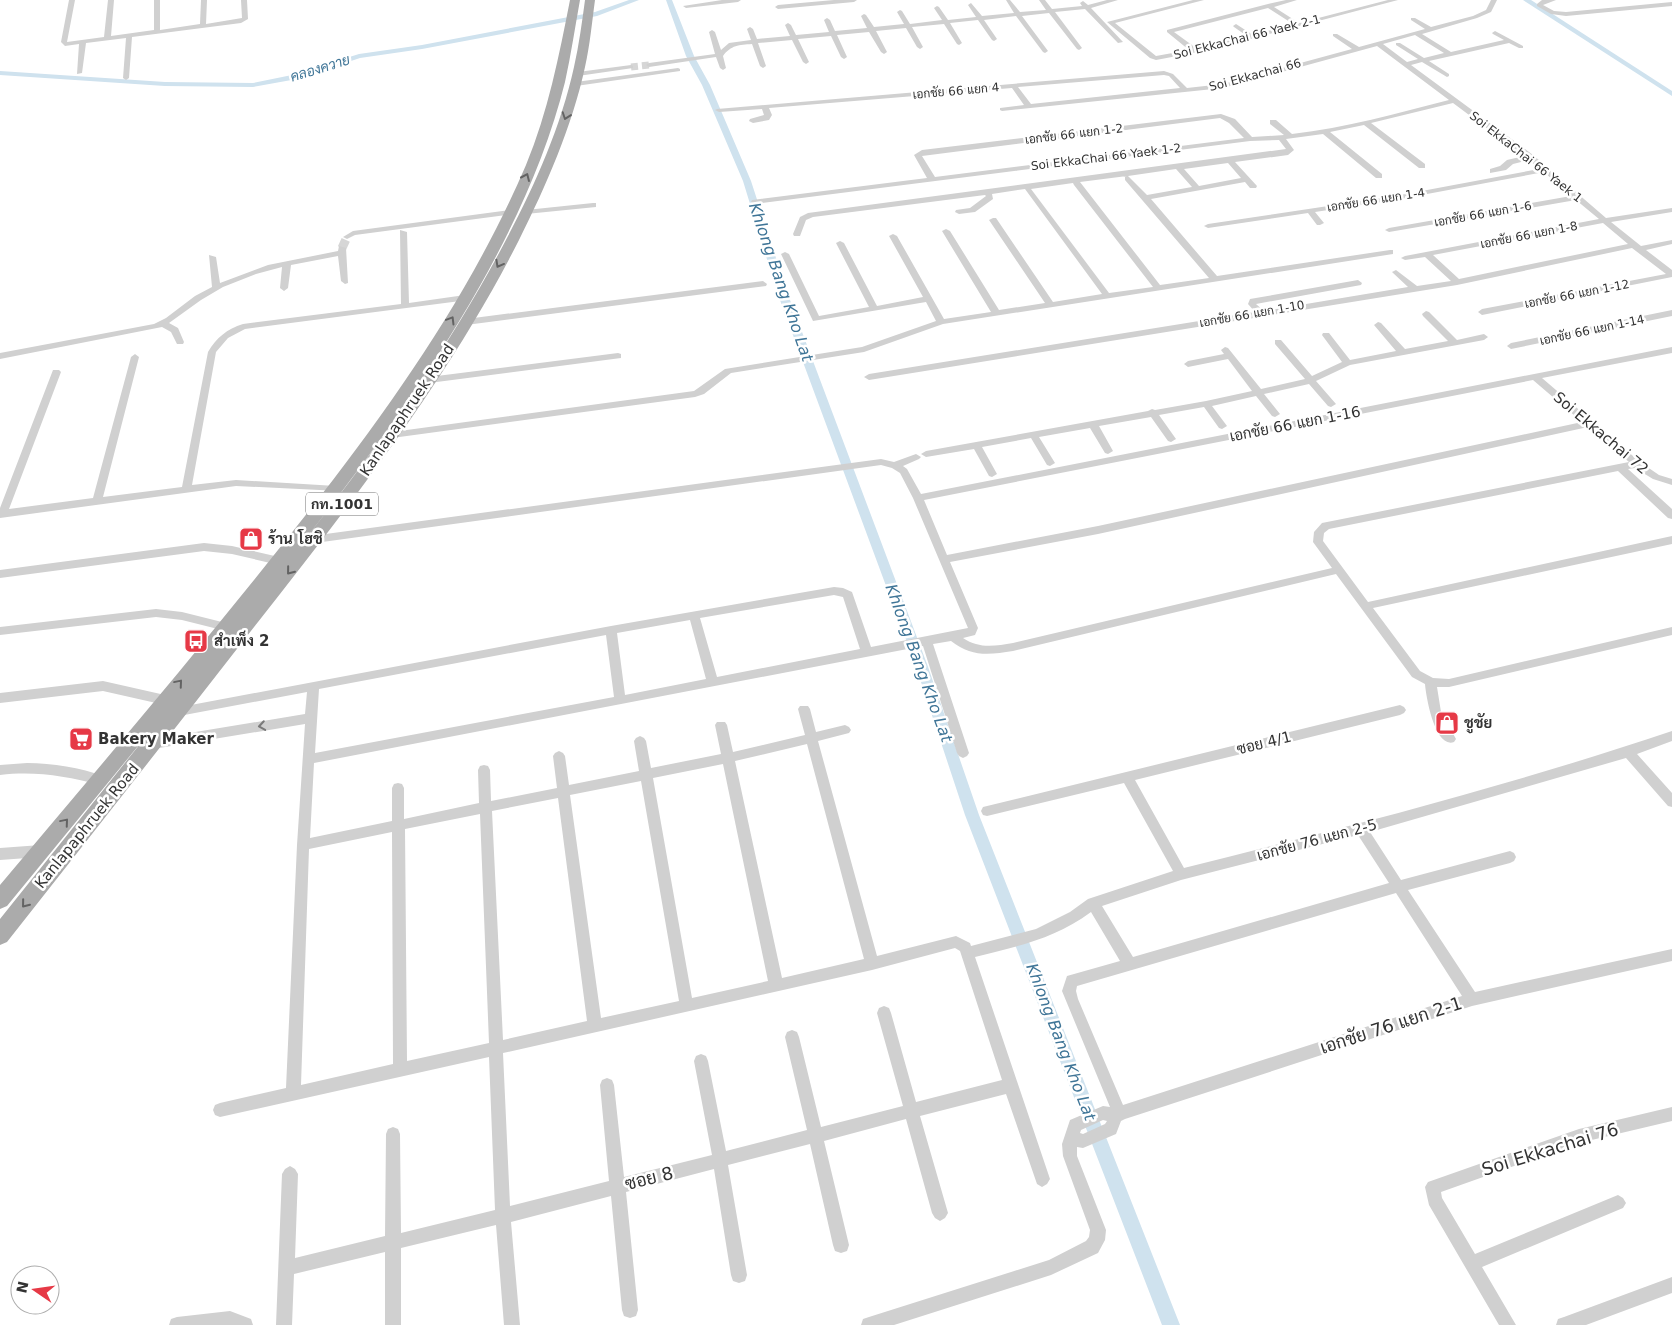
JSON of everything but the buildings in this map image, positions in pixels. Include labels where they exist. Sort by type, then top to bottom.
[{"type":"main road","name":"Kanlapaphruek Road","points":[[0,935],[153,744],[172,706],[226,627],[336,489],[397,406],[465,298],[510,212],[544,134],[563,70],[575,0]]},
{"type":"main road","name":"Kanlapaphruek Road","points":[[0,900],[100,780],[172,706],[315,538],[392,435],[429,380],[466,322],[526,212],[559,136],[577,79],[590,0]]},
{"type":"street","points":[[72,0],[64,42],[70,44],[244,20],[244,0]]},
{"type":"street","points":[[107,39],[111,0]]},
{"type":"street","points":[[157,0],[157,32]]},
{"type":"street","points":[[204,0],[204,26]]},
{"type":"street","points":[[690,4],[738,0]]},
{"type":"street","points":[[778,7],[854,0]]},
{"type":"street","points":[[1008,0],[1044,51]]},
{"type":"street","points":[[1042,0],[1079,48]]},
{"type":"street","points":[[1080,0],[1120,42]]},
{"type":"street","points":[[649,64],[720,55],[726,47],[732,44],[1086,7],[1115,0]]},
{"type":"street","name":"Soi EkkaChai 66 Yaek 2-1","points":[[1201,0],[1110,22],[1153,58],[1252,37],[1395,0]]},
{"type":"street","points":[[1194,50],[1169,30],[1294,0]]},
{"type":"street","name":"Soi Ekkachai 66","points":[[1002,109],[1223,86],[1484,14],[1489,11],[1494,0]]},
{"type":"street","points":[[1553,0],[1542,2],[1539,5],[1553,13],[1566,14],[1672,4]]},
{"type":"street","points":[[971,5],[994,39]]},
{"type":"street","points":[[1268,6],[1298,25]]},
{"type":"street","points":[[937,8],[959,43]]},
{"type":"street","points":[[900,12],[920,47]]},
{"type":"street","points":[[864,16],[884,52]]},
{"type":"street","points":[[1413,19],[1430,29]]},
{"type":"street","points":[[827,20],[844,57]]},
{"type":"street","points":[[788,25],[806,62]]},
{"type":"street","points":[[1236,26],[1252,37]]},
{"type":"street","points":[[750,29],[763,66]]},
{"type":"street","points":[[712,32],[723,68]]},
{"type":"street","points":[[1416,33],[1450,54]]},
{"type":"street","points":[[1495,33],[1521,46]]},
{"type":"street","points":[[1335,35],[1356,48]]},
{"type":"street","points":[[126,78],[129,36]]},
{"type":"street","points":[[1410,63],[1509,41]]},
{"type":"street","points":[[79,73],[82,42]]},
{"type":"street","name":"Soi EkkaChai 66 Yaek 1","points":[[1377,43],[1530,157],[1577,198],[1672,274]]},
{"type":"street","points":[[1398,44],[1447,75]]},
{"type":"street","points":[[1136,51],[1144,60]]},
{"type":"street","points":[[577,79],[631,67]]},
{"type":"street","points":[[1149,67],[1154,74]]},
{"type":"street","points":[[577,79],[678,70]]},
{"type":"street","name":"เอกชัย 66 แยก 4","points":[[718,110],[765,108],[1154,74],[1171,74],[1186,91]]},
{"type":"street","points":[[1014,86],[1028,106]]},
{"type":"street","name":"Soi EkkaChai 66 Yaek 1-2","points":[[756,202],[1250,139],[1292,137],[1325,132],[1454,101]]},
{"type":"street","points":[[753,121],[766,118],[768,115],[765,108]]},
{"type":"street","name":"เอกชัย 66 แยก 1-2","points":[[932,180],[918,155],[922,152],[1221,116],[1232,121],[1250,139]]},
{"type":"street","points":[[1273,122],[1292,137]]},
{"type":"street","points":[[1365,122],[1422,166]]},
{"type":"street","points":[[1325,132],[1379,176]]},
{"type":"street","points":[[797,234],[803,220],[811,214],[1286,153],[1290,150],[1282,138]]},
{"type":"street","points":[[1493,171],[1503,168],[1510,162],[1530,157]]},
{"type":"street","points":[[1062,163],[1158,288]]},
{"type":"street","points":[[1146,198],[1198,188],[1250,182],[1232,163]]},
{"type":"street","points":[[1179,168],[1198,188]]},
{"type":"street","name":"เอกชัย 66 แยก 1-4","points":[[1208,226],[1545,170]]},
{"type":"street","points":[[1128,178],[1215,279]]},
{"type":"street","points":[[1028,190],[1107,296]]},
{"type":"street","points":[[959,212],[980,207],[990,197],[987,192]]},
{"type":"street","name":"เอกชัย 66 แยก 1-6","points":[[1389,230],[1577,198]]},
{"type":"street","points":[[526,212],[593,205]]},
{"type":"street","points":[[1310,210],[1320,222]]},
{"type":"street","name":"เอกชัย 66 แยก 1-8","points":[[1405,258],[1606,220],[1672,210]]},
{"type":"street","points":[[347,237],[353,233],[510,212]]},
{"type":"street","points":[[993,220],[1052,304]]},
{"type":"street","points":[[946,231],[996,313]]},
{"type":"street","points":[[403,232],[405,306]]},
{"type":"street","points":[[893,236],[941,322]]},
{"type":"street","name":"เอกชัย 66 แยก 1-10","points":[[869,377],[1261,312],[1411,285],[1457,282],[1670,242]]},
{"type":"street","points":[[840,243],[874,309]]},
{"type":"street","points":[[0,356],[163,324],[203,294],[242,276],[342,250],[345,281]]},
{"type":"street","points":[[392,435],[695,394],[701,392],[728,371],[864,348],[941,322],[1390,252]]},
{"type":"street","points":[[786,254],[816,319],[929,300]]},
{"type":"street","points":[[1427,254],[1457,282]]},
{"type":"street","points":[[212,258],[216,288]]},
{"type":"street","points":[[284,288],[287,263]]},
{"type":"street","points":[[1396,272],[1411,285]]},
{"type":"street","name":"เอกชัย 66 แยก 1-12","points":[[1482,312],[1672,274]]},
{"type":"street","points":[[1261,312],[1252,304],[1253,301],[1358,283]]},
{"type":"street","points":[[466,322],[762,284]]},
{"type":"street","points":[[1382,286],[1411,285]]},
{"type":"street","points":[[186,490],[212,352],[218,343],[243,327],[465,298]]},
{"type":"street","name":"เอกชัย 66 แยก 1-14","points":[[1511,346],[1672,313]]},
{"type":"street","points":[[1426,314],[1455,343]]},
{"type":"street","points":[[163,324],[175,330],[180,342]]},
{"type":"street","points":[[1378,325],[1403,353]]},
{"type":"street","points":[[1326,335],[1348,363]]},
{"type":"street","points":[[895,465],[922,456],[976,444],[1206,404],[1312,381],[1331,368],[1348,363],[1484,337]]},
{"type":"street","points":[[1278,342],[1331,404]]},
{"type":"street","name":"เอกชัย 66 แยก 1-16","points":[[918,498],[1672,350]]},
{"type":"street","points":[[1188,364],[1227,353],[1276,414]]},
{"type":"street","points":[[429,380],[618,356]]},
{"type":"street","points":[[97,501],[135,357]]},
{"type":"street","points":[[56,372],[1,513],[244,483],[336,489]]},
{"type":"street","name":"Soi Ekkachai 72","points":[[1535,377],[1637,464],[1656,477],[1672,482]]},
{"type":"street","points":[[1206,404],[1222,426]]},
{"type":"street","points":[[1152,412],[1171,440]]},
{"type":"street","points":[[1092,423],[1108,451]]},
{"type":"street","points":[[944,559],[1098,530],[1589,424]]},
{"type":"street","points":[[1033,434],[1050,463]]},
{"type":"street","points":[[976,444],[992,474]]},
{"type":"street","points":[[309,759],[900,647],[971,632],[973,628],[918,498],[904,471],[895,465],[881,462],[315,538]]},
{"type":"street","points":[[1637,464],[1326,526],[1319,532],[1318,542],[1416,674],[1431,682],[1449,683],[1672,631]]},
{"type":"street","points":[[1620,467],[1672,515]]},
{"type":"street","points":[[1366,606],[1672,540]]},
{"type":"street","points":[[0,574],[204,547],[232,550],[279,561]]},
{"type":"street","points":[[952,636],[965,648],[981,652],[1013,647],[1339,570]]},
{"type":"street","points":[[0,698],[102,686],[172,706],[313,686],[610,630],[834,591],[843,592],[848,595],[867,652]]},
{"type":"street","points":[[0,631],[156,613],[182,616],[226,627]]},
{"type":"street","points":[[694,616],[713,683]]},
{"type":"street","points":[[610,630],[620,701]]},
{"type":"street","points":[[925,642],[963,753]]},
{"type":"street","points":[[1431,682],[1433,711],[1438,724],[1450,739]]},
{"type":"street","points":[[293,1092],[303,845],[313,686]]},
{"type":"street","points":[[804,709],[810,738],[872,964]]},
{"type":"street","name":"ซอย 4/1","points":[[986,811],[1400,710]]},
{"type":"street","points":[[153,744],[311,718]]},
{"type":"street","points":[[721,725],[726,758],[776,984]]},
{"type":"street","points":[[303,845],[726,758],[845,730]]},
{"type":"street","name":"เอกชัย 76 แยก 2-5","points":[[967,953],[1038,935],[1076,916],[1093,903],[1181,874],[1361,829],[1628,752],[1672,736]]},
{"type":"street","points":[[640,741],[644,775],[686,1004]]},
{"type":"street","points":[[1628,752],[1672,802]]},
{"type":"street","points":[[559,756],[595,1026]]},
{"type":"street","points":[[0,770],[22,766],[53,767],[100,780]]},
{"type":"street","points":[[484,770],[503,1216],[512,1325]]},
{"type":"street","points":[[1128,777],[1181,874]]},
{"type":"street","points":[[398,788],[400,1070]]},
{"type":"street","points":[[1361,829],[1400,886],[1472,1000]]},
{"type":"street","points":[[0,854],[40,851]]},
{"type":"street","points":[[1113,1118],[1069,991],[1072,981],[1128,963],[1510,857]]},
{"type":"street","points":[[1093,903],[1128,963]]},
{"type":"street","points":[[220,1110],[293,1092],[496,1049],[686,1004],[872,964],[956,942],[965,947],[1042,1179]]},
{"type":"street","name":"เอกชัย 76 แยก 2-1","points":[[869,1325],[1051,1268],[1092,1247],[1097,1240],[1098,1230],[1070,1156],[1069,1144],[1077,1134],[1142,1105],[1472,1000],[1672,955]]},
{"type":"street","points":[[884,1013],[913,1110],[940,1212]]},
{"type":"street","points":[[792,1037],[841,1245]]},
{"type":"street","points":[[701,1061],[739,1275]]},
{"type":"street","points":[[606,1084],[630,1310]]},
{"type":"street","name":"ซอย 8","points":[[286,1268],[503,1216],[1012,1085]]},
{"type":"street","name":"Soi Ekkachai 76","points":[[1472,1263],[1434,1200],[1431,1190],[1437,1186],[1579,1136],[1672,1114]]},
{"type":"street","points":[[393,1134],[393,1325]]},
{"type":"street","points":[[284,1325],[290,1174]]},
{"type":"street","points":[[1508,1325],[1472,1263],[1618,1203]]},
{"type":"street","points":[[1564,1325],[1672,1285]]},
{"type":"street","points":[[177,1325],[230,1319],[245,1325]]},
{"type":"waterway","name":"คลองควาย","points":[[0,73],[165,84],[253,85],[294,77],[359,56],[422,47],[597,14],[636,0]]},
{"type":"waterway","name":"Khlong Bang Kho Lat","points":[[669,0],[690,56],[706,85],[747,181],[782,292],[921,664],[972,815],[1171,1325]]},
{"type":"waterway","points":[[1526,0],[1672,94]]},
{"type":"tunnel","points":[[631,67],[649,65]]},
{"type":"tunnel","points":[[342,248],[347,237]]},
{"type":"place","name":"ร้าน โฮชิ","points":[[251,539]]},
{"type":"place","name":"สำเพ็ง 2","points":[[196,641]]},
{"type":"place","name":"ชูชัย","points":[[1447,723]]},
{"type":"place","name":"Bakery Maker","points":[[81,739]]}]
